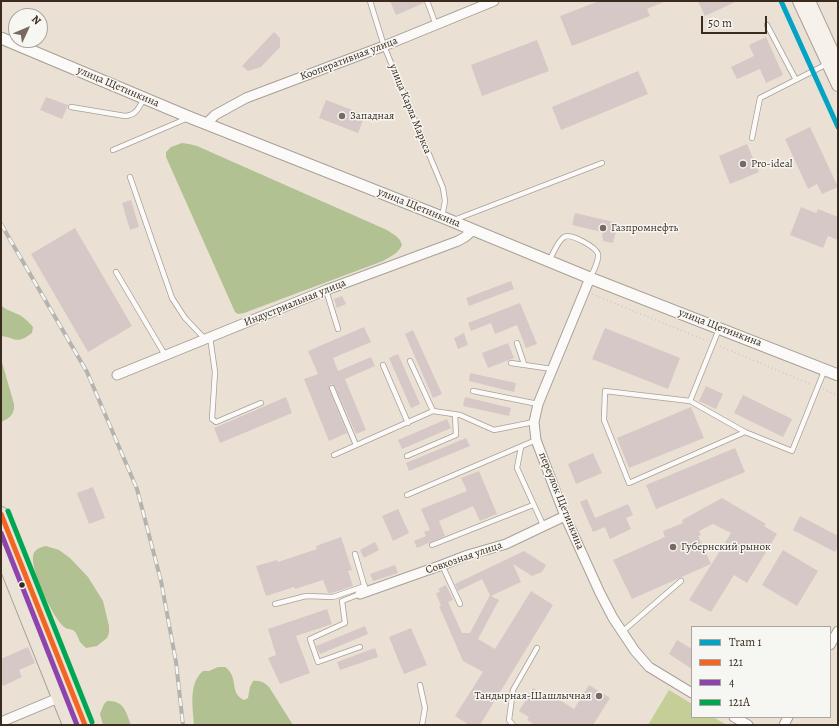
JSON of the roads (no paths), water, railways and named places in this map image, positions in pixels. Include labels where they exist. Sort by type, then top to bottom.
[{"type":"main road","points":[[799,1],[835,62]]},
{"type":"main road","points":[[809,1],[835,62],[838,85]]},
{"type":"main road","points":[[1,514],[85,725]]},
{"type":"main road","points":[[1,552],[70,725]]},
{"type":"street","name":"Кооперативная улица","points":[[207,123],[215,115],[246,98],[384,46],[494,1]]},
{"type":"street","name":"улица Щетинкина","points":[[1,38],[144,99],[446,219],[549,262],[838,375]]},
{"type":"street","name":"Индустриальная улица","points":[[117,375],[326,290],[458,241],[473,230]]},
{"type":"street","name":"переулок Щетинкина","points":[[590,278],[538,404],[534,422],[536,440],[565,516],[600,593],[622,632],[635,651],[649,667],[691,692]]},
{"type":"street","name":"Совхозная улица","points":[[364,590],[468,555],[506,544],[565,516]]},
{"type":"street","points":[[831,643],[838,631]]},
{"type":"street","points":[[1,722],[72,693]]},
{"type":"street","points":[[736,718],[748,725]]},
{"type":"lane","name":"улица Карла Маркса","points":[[370,1],[384,46],[443,188],[446,219]]},
{"type":"lane","points":[[427,1],[436,25]]},
{"type":"lane","points":[[767,25],[796,80]]},
{"type":"lane","points":[[752,138],[760,98],[835,62]]},
{"type":"lane","points":[[71,107],[132,116],[135,114],[144,99]]},
{"type":"lane","points":[[112,150],[189,117]]},
{"type":"lane","points":[[446,219],[602,163]]},
{"type":"lane","points":[[130,177],[172,298],[185,318],[207,338],[215,372],[212,419],[216,422],[261,403]]},
{"type":"lane","points":[[549,262],[564,237],[574,237],[593,247],[598,253],[590,278]]},
{"type":"lane","points":[[116,272],[165,355]]},
{"type":"lane","points":[[326,290],[338,329]]},
{"type":"lane","points":[[690,401],[719,328]]},
{"type":"lane","points":[[517,343],[524,364]]},
{"type":"lane","points":[[410,362],[433,412]]},
{"type":"lane","points":[[511,363],[552,369]]},
{"type":"lane","points":[[382,365],[408,423]]},
{"type":"lane","points":[[745,432],[629,483],[604,420],[605,391],[690,401],[745,432],[792,452],[825,369]]},
{"type":"lane","points":[[332,388],[356,445]]},
{"type":"lane","points":[[473,391],[538,404]]},
{"type":"lane","points":[[334,455],[433,412],[460,415],[494,430],[534,422]]},
{"type":"lane","points":[[407,456],[456,435],[455,414]]},
{"type":"lane","points":[[407,495],[536,440]]},
{"type":"lane","points":[[521,447],[517,468],[544,527]]},
{"type":"lane","points":[[432,545],[533,505]]},
{"type":"lane","points":[[355,554],[364,590]]},
{"type":"lane","points":[[442,565],[460,604]]},
{"type":"lane","points":[[622,632],[681,581]]},
{"type":"lane","points":[[275,604],[306,596],[333,597],[364,590]]},
{"type":"lane","points":[[360,647],[318,662],[310,639],[345,623],[342,601],[364,590]]},
{"type":"lane","points":[[514,725],[509,720],[513,690],[537,648]]},
{"type":"lane","points":[[420,685],[425,708],[422,725]]},
{"type":"railway","points":[[1,224],[87,372],[137,489],[161,581],[176,662],[183,725]]},
{"type":"tram line","name":"1","points":[[781,1],[838,127]]},
{"type":"place","name":"Западная","points":[[342,116]]},
{"type":"place","name":"Pro-ideal","points":[[743,164]]},
{"type":"place","name":"Газпромнефть","points":[[603,228]]},
{"type":"place","name":"Губернский рынок","points":[[673,547]]},
{"type":"place","name":"Тандырная-Шашлычная","points":[[599,696]]}]
